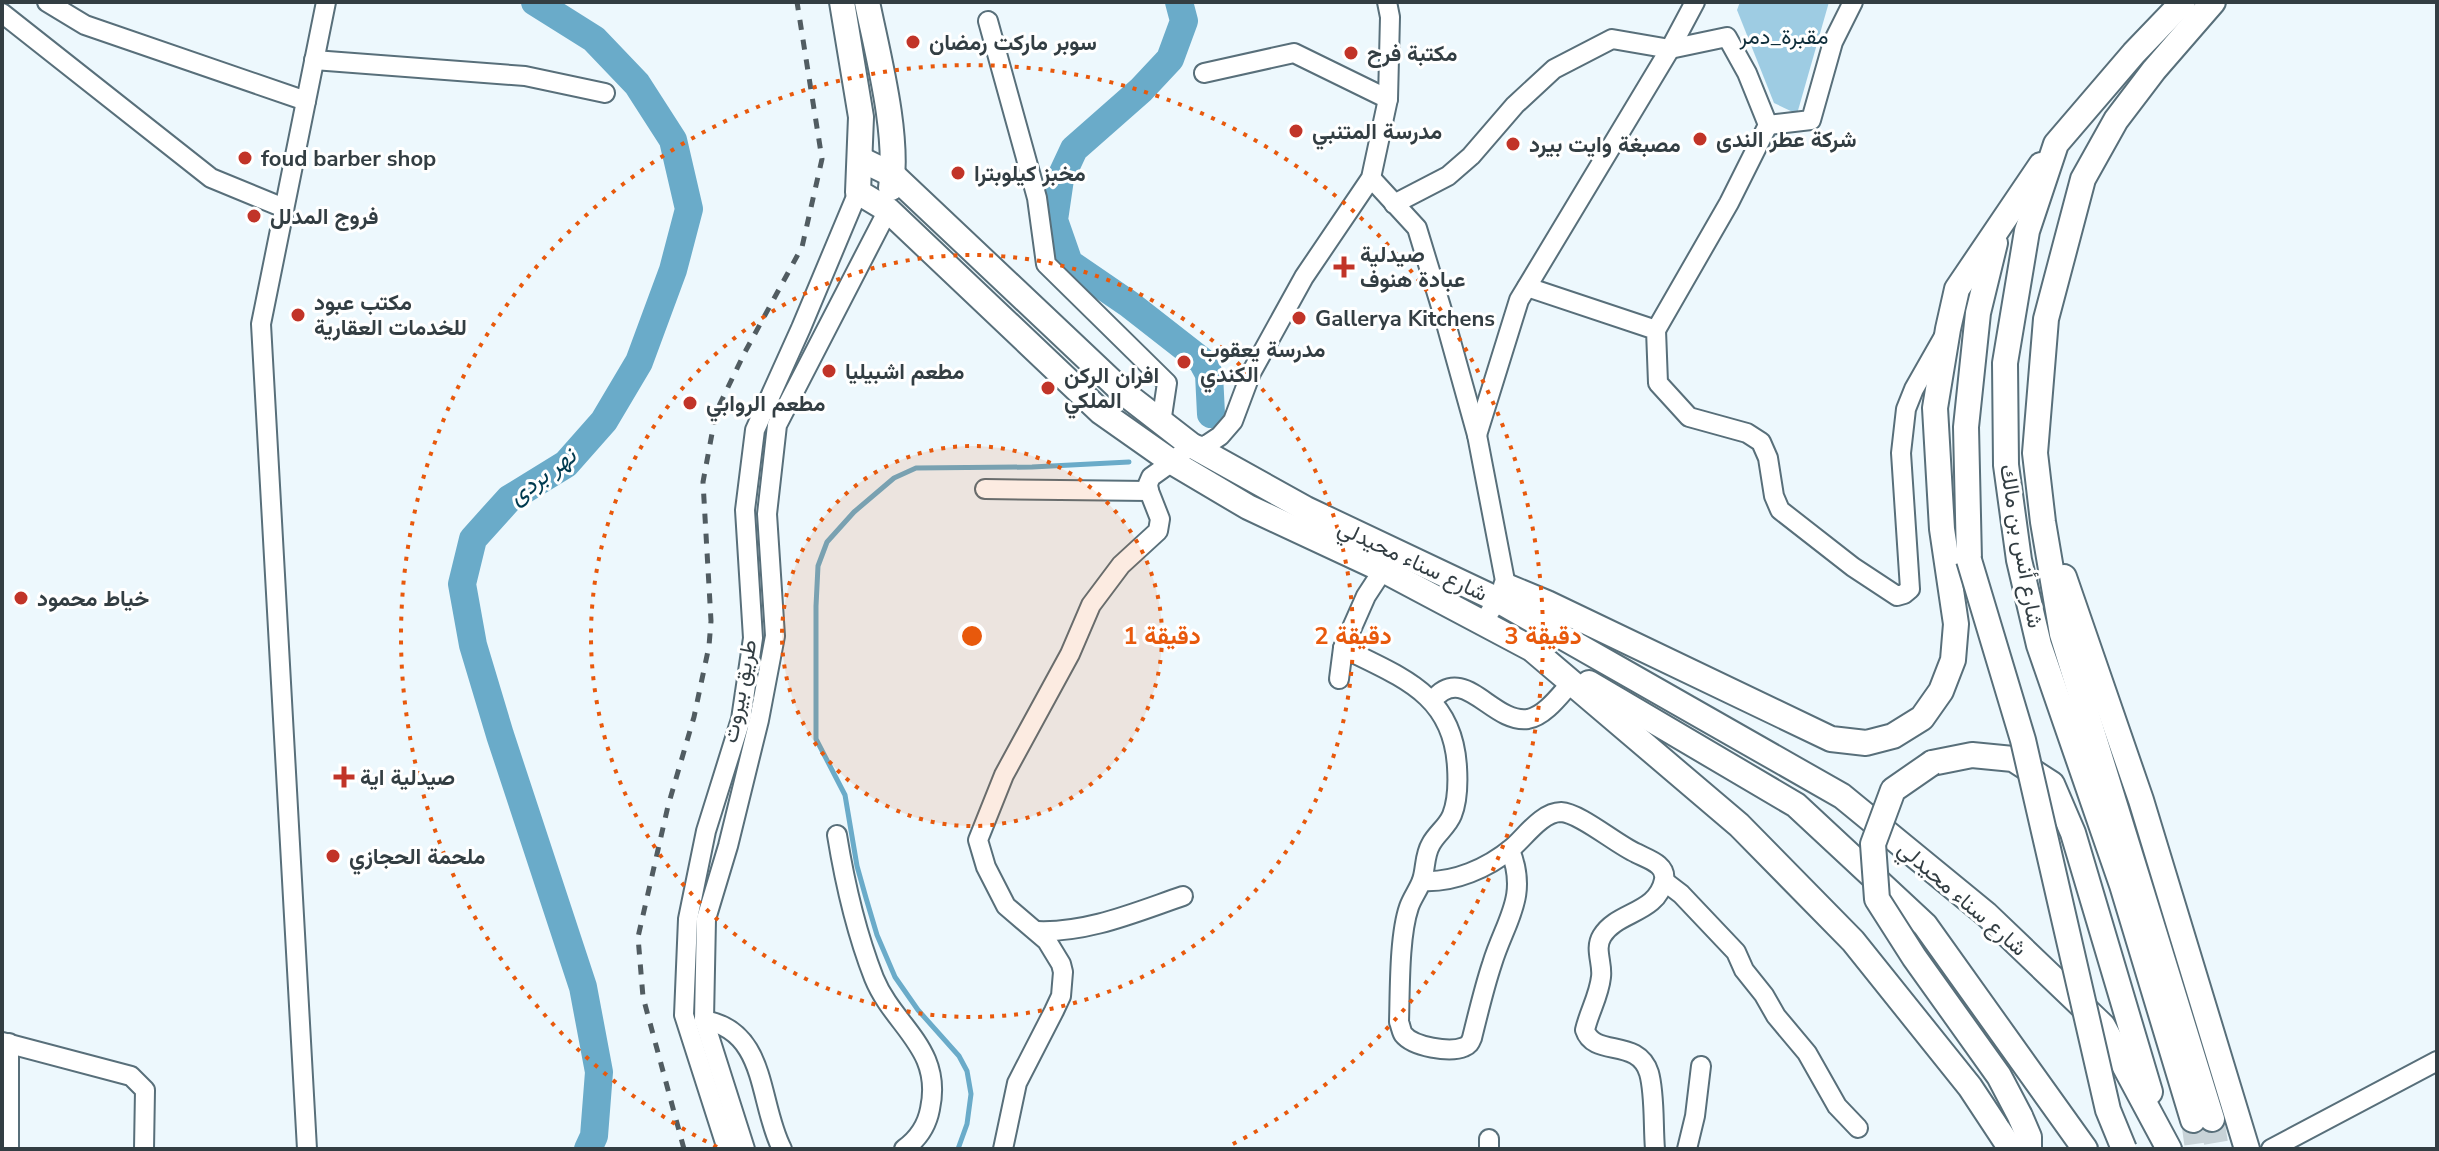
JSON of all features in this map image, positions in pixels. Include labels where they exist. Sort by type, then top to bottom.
[{"type":"main road","points":[[842,2],[861,117],[858,192],[888,210],[1101,412],[1172,462],[1248,507],[1383,570],[1532,649],[1739,825],[1853,941],[1970,1087],[2011,1149]]},
{"type":"main road","points":[[867,2],[888,114],[893,175],[888,210]]},
{"type":"main road","name":"شارع أنس بن مالك","points":[[2183,2],[2134,53],[2056,144],[2027,231],[2005,363],[2006,465],[2019,560],[2039,645],[2203,1120],[2062,634],[2035,453],[2046,319],[2083,179],[2116,120],[2213,2]]},
{"type":"main road","points":[[2134,53],[2154,70]]},
{"type":"main road","points":[[1501,593],[1547,603],[1831,739],[1866,743],[1893,736],[1922,718],[1941,691],[1953,660],[1956,624],[1942,529],[1935,408],[1957,289],[2056,144]]},
{"type":"main road","name":"شارع سناء محيدلي","points":[[860,159],[893,175],[1124,393],[1191,445],[1306,509],[1501,593],[1842,796],[1986,914],[2103,1026],[2169,1149]]},
{"type":"main road","points":[[2000,225],[1978,313],[1966,427],[1969,560],[2023,740],[2108,1110],[2124,1149]]},
{"type":"main road","points":[[2043,522],[2141,800],[2247,1149]]},
{"type":"main road","name":"شارع سناء محيدلي","points":[[1532,649],[1796,805],[1925,925],[2085,1149]]},
{"type":"main road","points":[[2029,1149],[2029,1137],[1999,1076],[1914,957],[1877,899],[1873,844],[1893,790],[1932,763],[1972,755],[2013,759],[2052,784],[2073,833],[2158,1126]]},
{"type":"street","points":[[47,2],[85,25],[306,101]]},
{"type":"street","points":[[307,1149],[261,324],[326,2]]},
{"type":"street","points":[[1003,1149],[1017,1083],[1054,1011],[1063,983],[1061,964],[1037,931],[1006,906],[986,867],[978,840],[1004,775],[1070,654],[1091,605],[1121,565],[1158,531],[1160,519],[1148,484],[1151,477],[1191,445],[1205,446],[1220,436],[1233,421],[1251,373],[1304,277],[1371,178],[1388,99],[1390,17],[1387,2]]},
{"type":"street","points":[[1477,435],[1519,300],[1695,2]]},
{"type":"street","points":[[1768,125],[1811,120],[1833,42],[1853,2]]},
{"type":"street","points":[[2,13],[211,178],[284,208]]},
{"type":"street","points":[[988,21],[1037,198],[1046,264],[1167,383],[1161,423]]},
{"type":"street","points":[[1394,204],[1448,176],[1554,69],[1612,39],[1670,49],[1727,37],[1747,73],[1768,125],[1729,203],[1656,330],[1658,383],[1689,417],[1747,433],[1761,442],[1768,458],[1774,496],[1780,510],[1853,567],[1897,596],[1910,589],[1901,453],[1906,409],[1948,329]]},
{"type":"street","points":[[1204,73],[1294,53],[1388,99]]},
{"type":"street","points":[[314,60],[525,76],[605,93]]},
{"type":"street","points":[[1371,178],[1417,228],[1477,435],[1501,593],[1483,623]]},
{"type":"street","points":[[727,1149],[684,1015],[688,919],[706,831],[741,719],[753,638],[745,510],[755,430],[858,192]]},
{"type":"street","name":"طريق بيروت","points":[[745,1149],[704,1020],[706,919],[728,846],[759,720],[775,636],[767,514],[777,425],[888,210]]},
{"type":"street","points":[[1527,287],[1656,330]]},
{"type":"street","points":[[985,489],[1149,491]]},
{"type":"street","points":[[1339,679],[1343,648],[1366,596],[1383,570]]},
{"type":"street","points":[[1343,648],[1399,677],[1433,700],[1454,737],[1458,777],[1453,813],[1447,826],[1430,846],[1422,881],[1408,909],[1403,932],[1399,1022],[1403,1034],[1419,1045],[1464,1048],[1472,1038],[1491,966],[1510,922],[1517,895],[1519,882],[1510,850]]},
{"type":"street","points":[[1433,700],[1449,687],[1462,689],[1472,692],[1506,715],[1528,719],[1538,715],[1571,683]]},
{"type":"street","points":[[1422,881],[1450,880],[1510,850],[1550,815],[1560,812],[1591,825],[1658,864],[1664,871],[1664,881],[1651,903],[1616,922],[1603,934],[1597,951],[1602,972],[1601,984],[1585,1030],[1593,1042],[1628,1050],[1644,1063],[1651,1087],[1655,1149]]},
{"type":"street","points":[[837,835],[842,869],[862,946],[884,997],[922,1049],[932,1079],[929,1116],[921,1132],[904,1149]]},
{"type":"street","points":[[1664,881],[1681,894],[1736,952],[1744,970],[1776,1016],[1807,1053],[1837,1106],[1858,1128]]},
{"type":"street","points":[[1037,931],[1084,928],[1183,896]]},
{"type":"street","points":[[704,1020],[734,1031],[748,1047],[782,1149]]},
{"type":"street","points":[[9,1149],[5,1043],[131,1076],[145,1090],[144,1149]]},
{"type":"street","points":[[2271,1149],[2437,1061]]},
{"type":"street","points":[[1687,1149],[1701,1066]]},
{"type":"green space","name":"مقبرة_دمر","points":[[1740,2],[1829,2],[1797,114],[1774,103],[1737,10]]},
{"type":"waterway","name":"نهر بردى","points":[[535,2],[594,39],[637,84],[673,140],[689,209],[673,270],[639,362],[604,421],[566,464],[509,499],[473,539],[462,584],[473,645],[500,735],[583,987],[599,1072],[594,1136],[588,1149]]},
{"type":"waterway","points":[[1179,2],[1184,21],[1170,59],[1141,90],[1074,149],[1060,179],[1054,220],[1069,263],[1129,304],[1202,361],[1209,374],[1211,414]]},
{"type":"waterway","points":[[958,1149],[967,1124],[971,1094],[967,1071],[959,1056],[918,1010],[895,977],[877,935],[857,866],[845,795],[816,739],[818,566],[827,542],[854,512],[894,478],[916,468],[1129,462]]},
{"type":"tunnel","points":[[2212,1119],[2217,1149]]},
{"type":"tunnel","points":[[2193,1120],[2197,1149]]},
{"type":"railway","points":[[684,1149],[643,997],[638,937],[709,646],[711,621],[703,482],[716,412],[802,247],[822,159],[797,2]]},
{"type":"place","name":"سوبر ماركت رمضان","points":[[913,42]]},
{"type":"place","name":"مكتبة فرح","points":[[1351,53]]},
{"type":"place","name":"مدرسة المتنبي","points":[[1296,131]]},
{"type":"place","name":"شركة عطر الندى","points":[[1700,139]]},
{"type":"place","name":"مصبغة وايت بيرد","points":[[1513,144]]},
{"type":"place","name":"foud barber shop","points":[[245,158]]},
{"type":"place","name":"مخبز كيلوبترا","points":[[958,173]]},
{"type":"place","name":"فروج المدلل","points":[[254,216]]},
{"type":"place","name":"صيدلية عبادة هنوف","points":[[1344,267]]},
{"type":"place","name":"مكتب عبود للخدمات العقارية","points":[[298,315]]},
{"type":"place","name":"Gallerya Kitchens","points":[[1299,318]]},
{"type":"place","name":"مدرسة يعقوب الكندي","points":[[1184,362]]},
{"type":"place","name":"مطعم اشبيليا","points":[[829,371]]},
{"type":"place","name":"افران الركن الملكي","points":[[1048,388]]},
{"type":"place","name":"مطعم الروابي","points":[[690,403]]},
{"type":"place","name":"خياط محمود","points":[[21,598]]},
{"type":"place","name":"صيدلية اية","points":[[344,777]]},
{"type":"place","name":"ملحمة الحجازي","points":[[333,856]]}]
